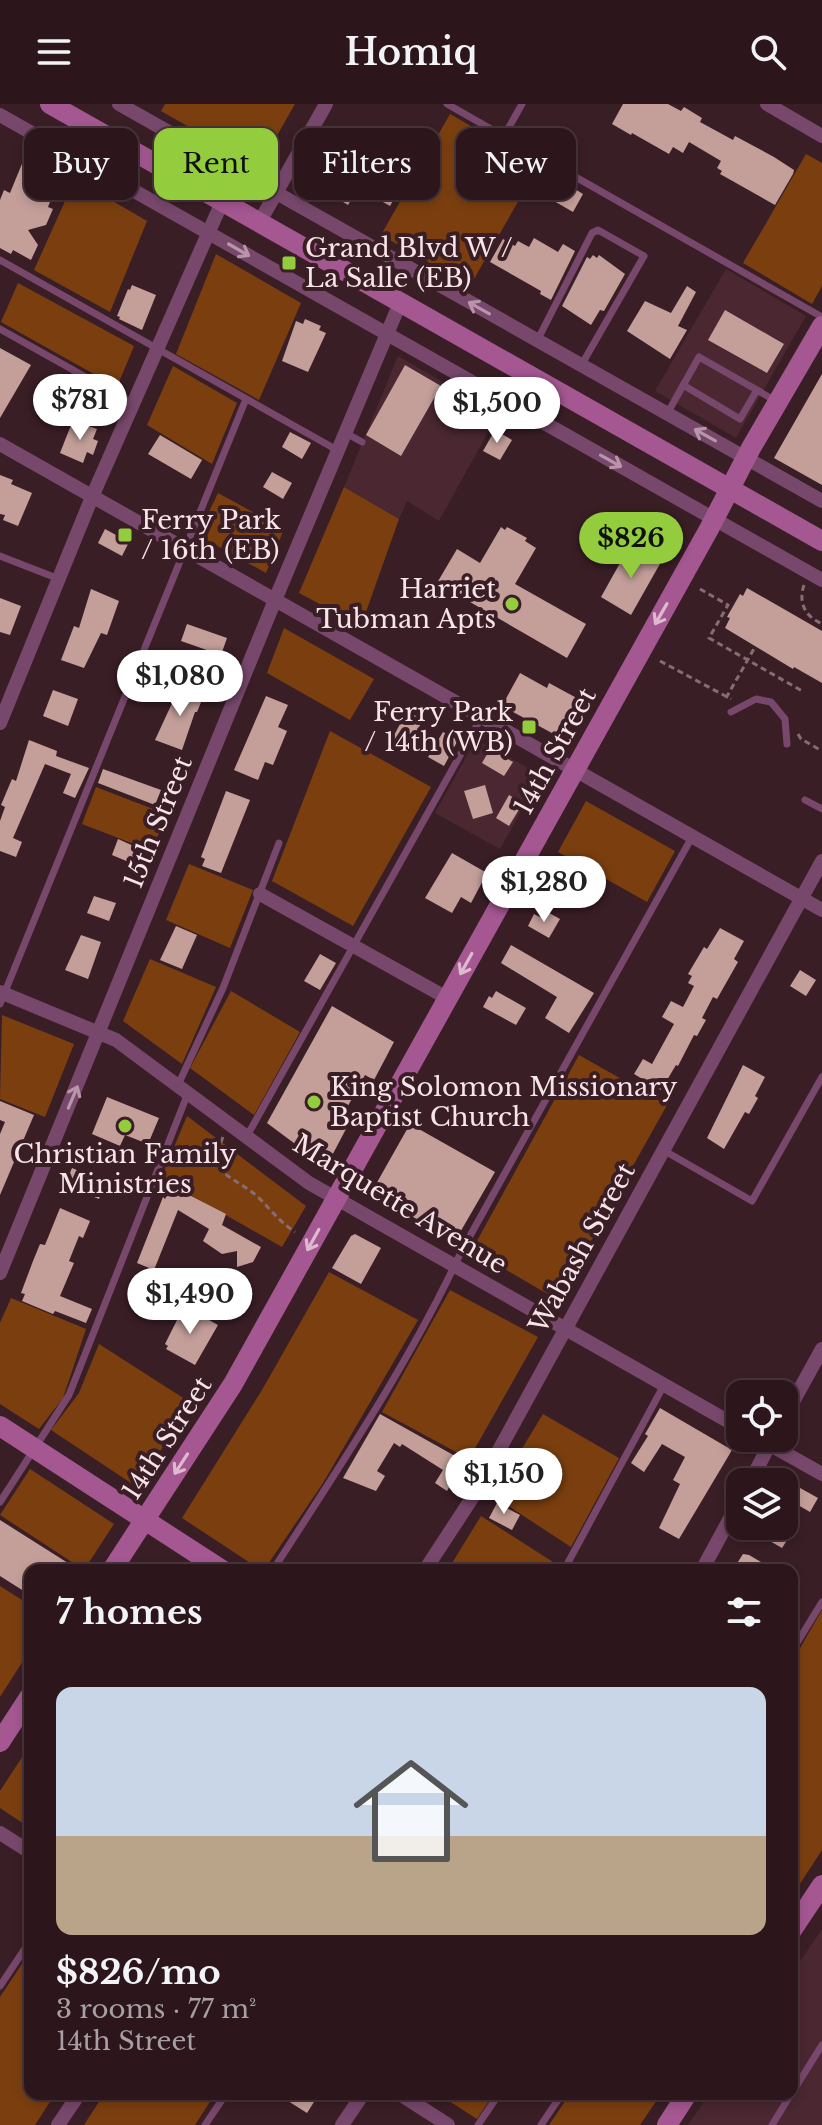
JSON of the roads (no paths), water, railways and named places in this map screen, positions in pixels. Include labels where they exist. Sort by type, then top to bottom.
[{"type":"street","points":[[50,104],[822,541]]},
{"type":"street","points":[[119,104],[161,128]]},
{"type":"street","points":[[278,188],[326,104]]},
{"type":"street","points":[[767,104],[822,136]]},
{"type":"street","points":[[0,115],[822,580]]},
{"type":"street","points":[[278,195],[822,501]]},
{"type":"street","points":[[259,223],[271,200]]},
{"type":"street","points":[[0,723],[132,403],[222,202]]},
{"type":"street","name":"15th Street","points":[[0,1273],[344,432],[400,303]]},
{"type":"street","name":"14th Street","points":[[116,1564],[233,1384],[822,326]]},
{"type":"street","points":[[0,444],[822,910]]},
{"type":"street","name":"Wabash Street","points":[[429,1564],[476,1492],[822,861]]},
{"type":"street","points":[[260,894],[447,998]]},
{"type":"street","name":"Marquette Avenue","points":[[1,997],[116,1040],[309,1183],[726,1420]]},
{"type":"street","points":[[798,1393],[822,1349]]},
{"type":"street","points":[[0,1426],[213,1564]]},
{"type":"street","points":[[786,1452],[822,1474]]},
{"type":"street","points":[[705,1564],[726,1526]]},
{"type":"street","points":[[0,1742],[24,1705]]},
{"type":"street","points":[[0,1833],[24,1848]]},
{"type":"street","points":[[798,1921],[822,1885]]},
{"type":"street","points":[[58,2125],[75,2100]]},
{"type":"street","points":[[342,2125],[359,2100]]},
{"type":"street","points":[[409,2100],[448,2125]]},
{"type":"street","points":[[667,2125],[683,2100]]},
{"type":"lane","points":[[447,104],[490,128]]},
{"type":"lane","points":[[508,128],[522,104]]},
{"type":"lane","points":[[576,177],[822,317]]},
{"type":"lane","points":[[536,341],[595,229],[642,253],[643,259],[581,366]]},
{"type":"lane","points":[[0,260],[337,450]]},
{"type":"lane","points":[[0,329],[132,403]]},
{"type":"lane","points":[[667,414],[699,357],[778,403]]},
{"type":"lane","points":[[459,397],[469,380]]},
{"type":"lane","points":[[683,385],[740,419],[757,390]]},
{"type":"lane","points":[[1,997],[246,399]]},
{"type":"lane","points":[[344,432],[362,442]]},
{"type":"lane","points":[[0,556],[59,579]]},
{"type":"lane","points":[[731,712],[756,699],[771,702],[785,719],[787,744]]},
{"type":"lane","points":[[247,1136],[481,718]]},
{"type":"lane","points":[[805,800],[822,809]]},
{"type":"lane","points":[[277,1564],[352,1447],[448,1282],[454,1266],[692,837]]},
{"type":"lane","points":[[0,1502],[69,1395],[279,843]]},
{"type":"lane","points":[[663,1150],[752,1201],[822,1077]]},
{"type":"lane","points":[[567,1564],[664,1385]]},
{"type":"lane","points":[[798,1641],[822,1602]]},
{"type":"lane","points":[[0,1986],[24,1950]]},
{"type":"lane","points":[[798,2084],[822,2045]]},
{"type":"lane","points":[[205,2125],[222,2100]]},
{"type":"lane","points":[[478,2125],[495,2100]]},
{"type":"lane","points":[[541,2125],[558,2100]]},
{"type":"lane","points":[[772,2125],[788,2100]]},
{"type":"place","name":"Grand Blvd W / La Salle (EB)","points":[[289,263]]},
{"type":"place","name":"Ferry Park / 16th (EB)","points":[[125,535]]},
{"type":"place","name":"Harriet Tubman Apts","points":[[512,604]]},
{"type":"place","name":"Ferry Park / 14th (WB)","points":[[529,727]]},
{"type":"place","name":"King Solomon Missionary Baptist Church","points":[[314,1102]]},
{"type":"place","name":"Christian Family Ministries","points":[[125,1126]]}]
